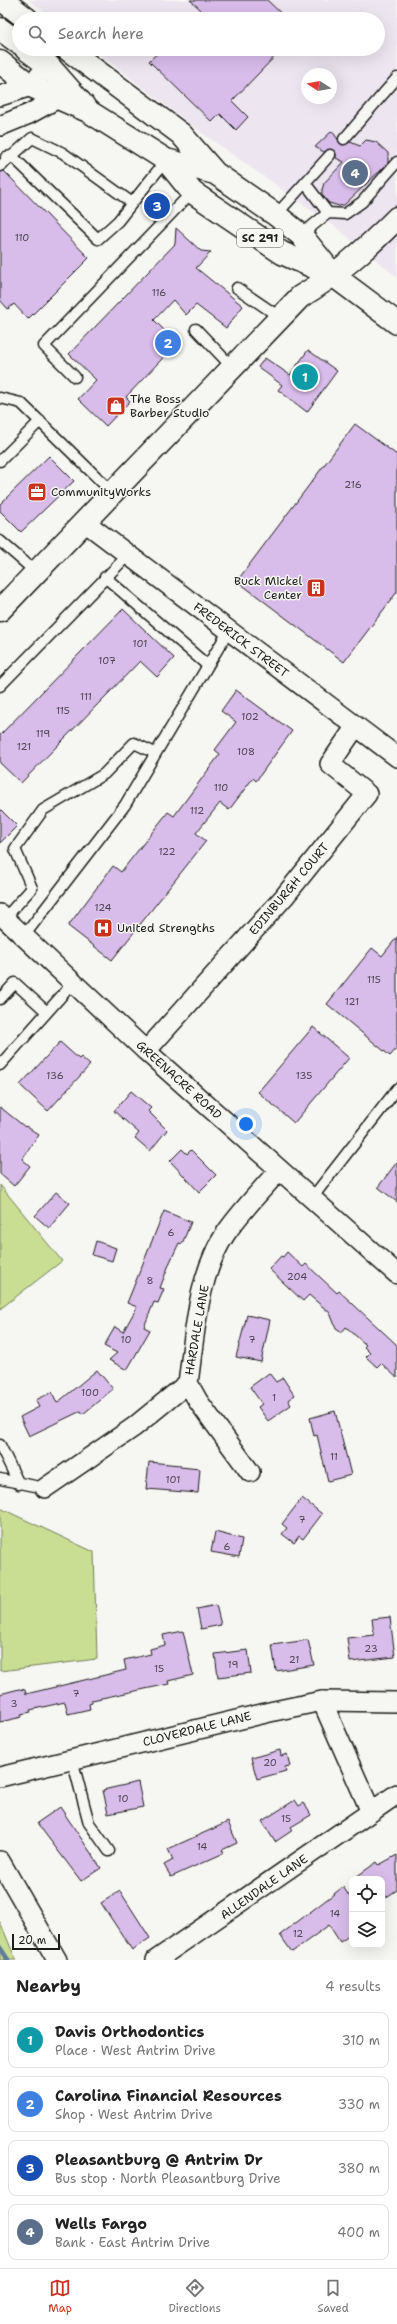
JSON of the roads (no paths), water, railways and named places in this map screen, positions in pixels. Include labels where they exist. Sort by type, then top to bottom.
[{"type":"main road","points":[[2,0],[18,12]]},
{"type":"main road","points":[[0,29],[12,38]]},
{"type":"main road","name":"SC 291","points":[[36,56],[48,65],[88,111]]},
{"type":"main road","points":[[76,56],[181,134],[215,172]]},
{"type":"main road","name":"SC 291","points":[[0,62],[31,86],[88,111],[166,160],[215,172],[276,215],[301,235],[334,276]]},
{"type":"main road","name":"SC 291","points":[[166,160],[192,192],[282,253],[334,276],[397,324]]},
{"type":"main road","points":[[0,610],[114,494],[300,297],[334,276],[360,254],[397,218]]},
{"type":"street","points":[[0,96],[31,86],[48,65]]},
{"type":"street","points":[[0,126],[28,114],[58,98]]},
{"type":"street","name":"FREDERICK STREET","points":[[86,523],[397,757]]},
{"type":"street","name":"EDINBURGH COURT","points":[[146,1051],[284,897],[367,794],[330,764],[356,726]]},
{"type":"street","name":"GREENACRE ROAD","points":[[2,916],[146,1051],[397,1274]]},
{"type":"street","name":"HARDALE LANE","points":[[45,1488],[134,1427],[188,1383],[203,1288],[214,1257],[225,1234],[279,1170]]},
{"type":"street","points":[[188,1383],[198,1401],[250,1472]]},
{"type":"street","points":[[322,1701],[371,1812]]},
{"type":"street","name":"CLOVERDALE LANE","points":[[0,1777],[266,1712],[322,1701],[397,1702]]},
{"type":"street","name":"ALLENDALE LANE","points":[[156,1960],[397,1794]]},
{"type":"street","points":[[0,1861],[57,1960]]},
{"type":"lane","points":[[344,140],[397,78]]},
{"type":"lane","points":[[0,166],[32,138],[63,153],[131,202]]},
{"type":"lane","points":[[276,215],[330,155]]},
{"type":"lane","points":[[0,157],[12,156],[98,239],[118,221],[131,202],[166,160]]},
{"type":"lane","points":[[301,235],[328,213],[345,214],[362,202],[397,162]]},
{"type":"lane","points":[[305,183],[328,213]]},
{"type":"lane","points":[[75,378],[44,346],[192,192]]},
{"type":"lane","points":[[237,288],[281,318]]},
{"type":"lane","points":[[196,329],[233,368]]},
{"type":"lane","points":[[0,398],[21,403],[114,494]]},
{"type":"lane","points":[[0,461],[40,421]]},
{"type":"lane","points":[[0,541],[37,573]]},
{"type":"lane","points":[[0,686],[128,555]]},
{"type":"lane","points":[[105,577],[207,665]]},
{"type":"lane","points":[[24,936],[125,805],[228,630]]},
{"type":"lane","points":[[2,916],[32,888],[15,849],[43,810],[104,774],[134,743],[155,753]]},
{"type":"lane","points":[[0,1000],[15,983],[47,1012]]},
{"type":"lane","points":[[0,1066],[72,983]]},
{"type":"lane","points":[[312,1198],[397,1089]]},
{"type":"lane","points":[[0,1445],[19,1484]]},
{"type":"lane","points":[[0,1479],[45,1488]]},
{"type":"lane","points":[[72,1759],[89,1823],[110,1851]]},
{"type":"waterway","points":[[0,1948],[8,1960]]},
{"type":"place","name":"Wells Fargo","points":[[355,173]]},
{"type":"place","name":"Pleasantburg @ Antrim Dr","points":[[157,206]]},
{"type":"place","name":"Carolina Financial Resources","points":[[168,343]]},
{"type":"place","name":"Davis Orthodontics","points":[[305,377]]},
{"type":"place","name":"The Boss Barber Studio","points":[[116,406]]},
{"type":"place","name":"CommunityWorks","points":[[37,492]]},
{"type":"place","name":"Buck Mickel Center","points":[[316,588]]},
{"type":"place","name":"United Strengths","points":[[103,928]]}]
